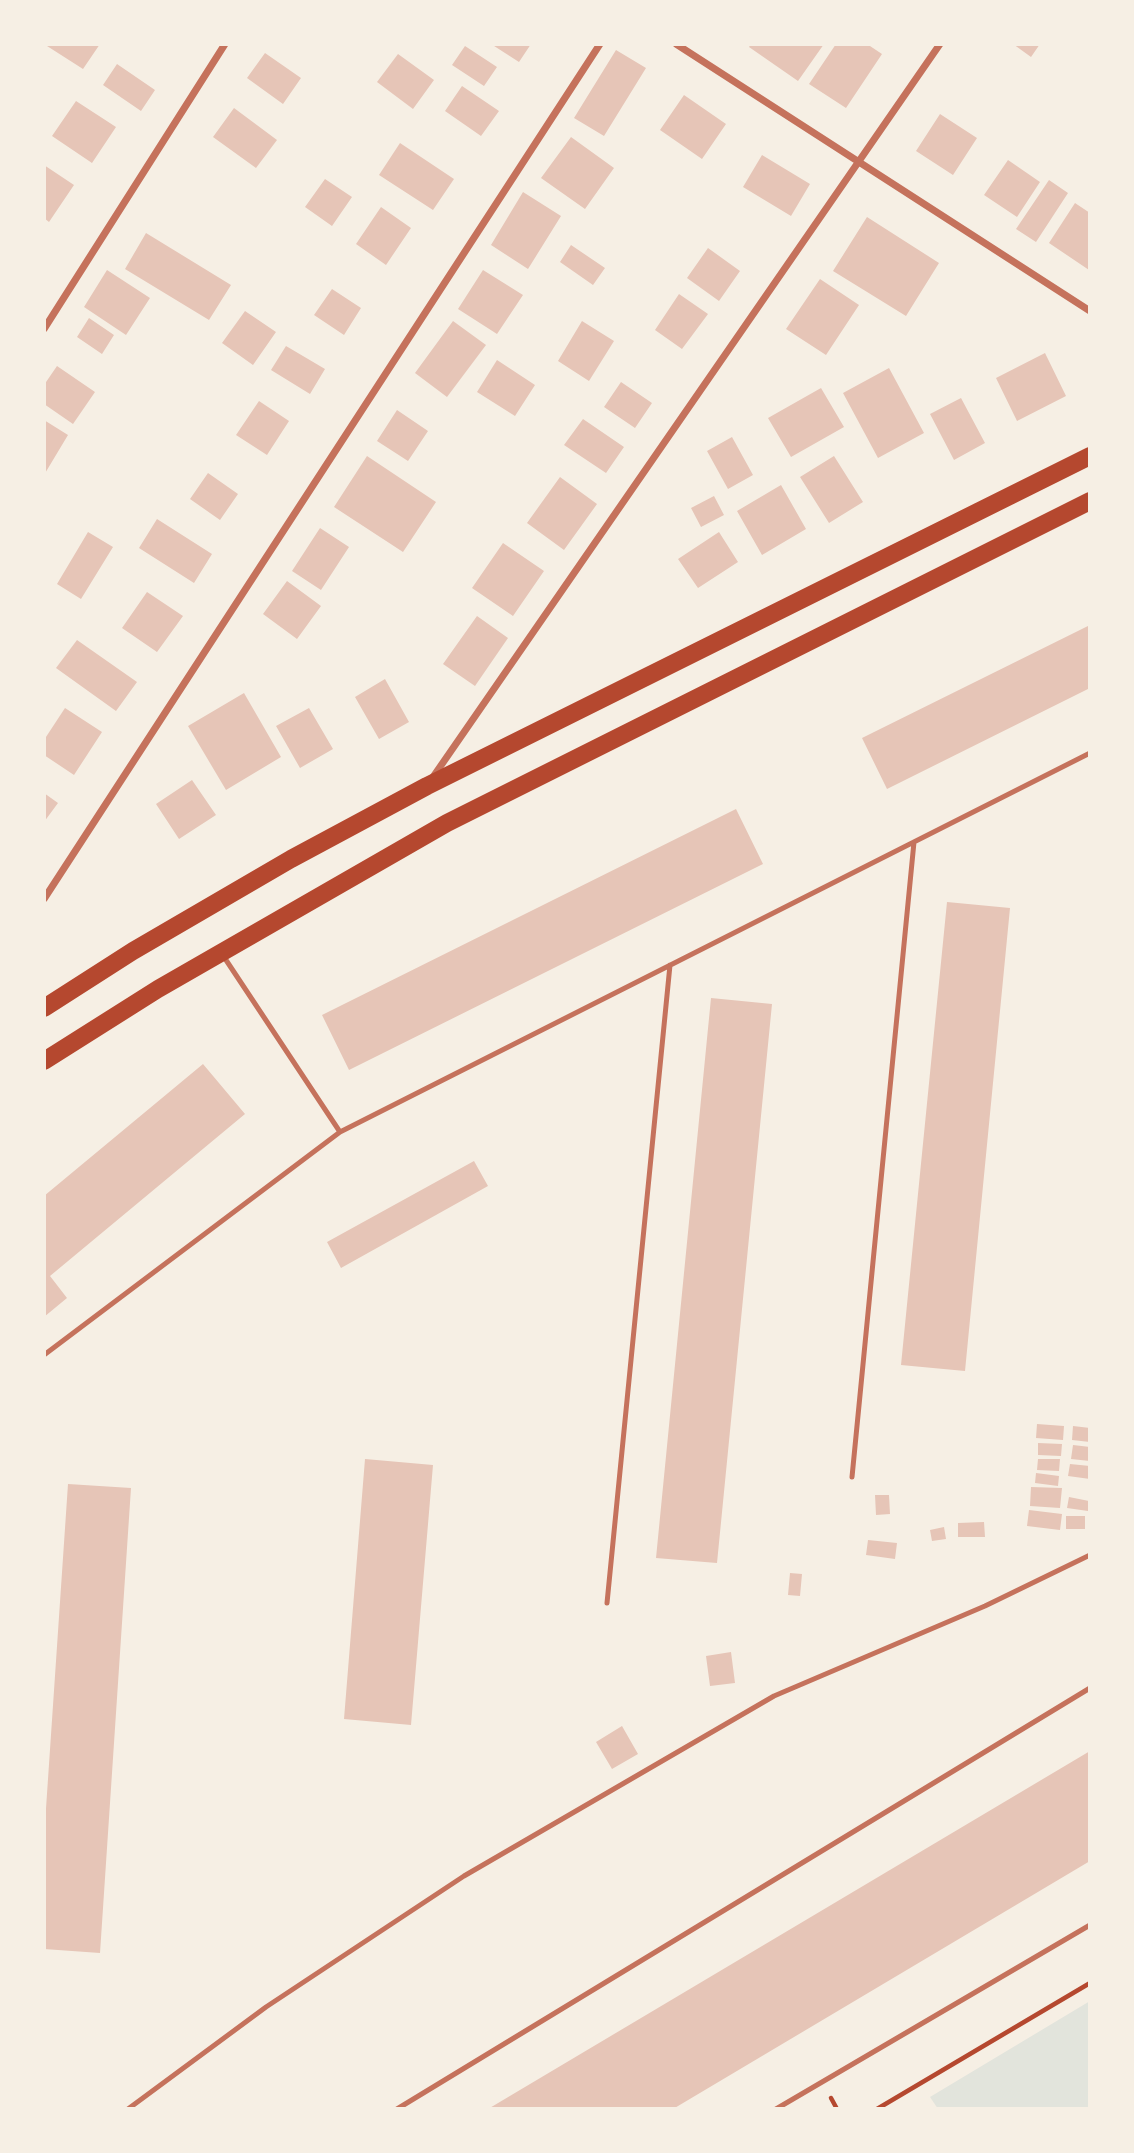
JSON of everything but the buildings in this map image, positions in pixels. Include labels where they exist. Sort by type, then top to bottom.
[{"type":"main road","points":[[44,1008],[167,931],[291,859],[427,786],[1090,456]]},
{"type":"main road","points":[[44,1061],[158,989],[447,824],[1090,501]]},
{"type":"street","points":[[44,329],[225,44]]},
{"type":"street","points":[[44,899],[600,44]]},
{"type":"street","points":[[676,44],[1090,311]]},
{"type":"street","points":[[427,786],[940,44]]},
{"type":"lane","points":[[44,1355],[340,1132],[1090,753]]},
{"type":"lane","points":[[852,1477],[914,842]]},
{"type":"lane","points":[[221,952],[340,1132]]},
{"type":"lane","points":[[607,1604],[670,965]]},
{"type":"lane","points":[[128,2109],[266,2007],[464,1876],[762,1703],[985,1606],[1090,1555]]},
{"type":"lane","points":[[397,2109],[1090,1688]]},
{"type":"lane","points":[[776,2109],[1090,1925]]},
{"type":"path","points":[[877,2109],[887,2107],[1090,1983]]},
{"type":"shaded area","points":[[1090,2001],[1090,2109],[938,2109],[930,2097]]}]
